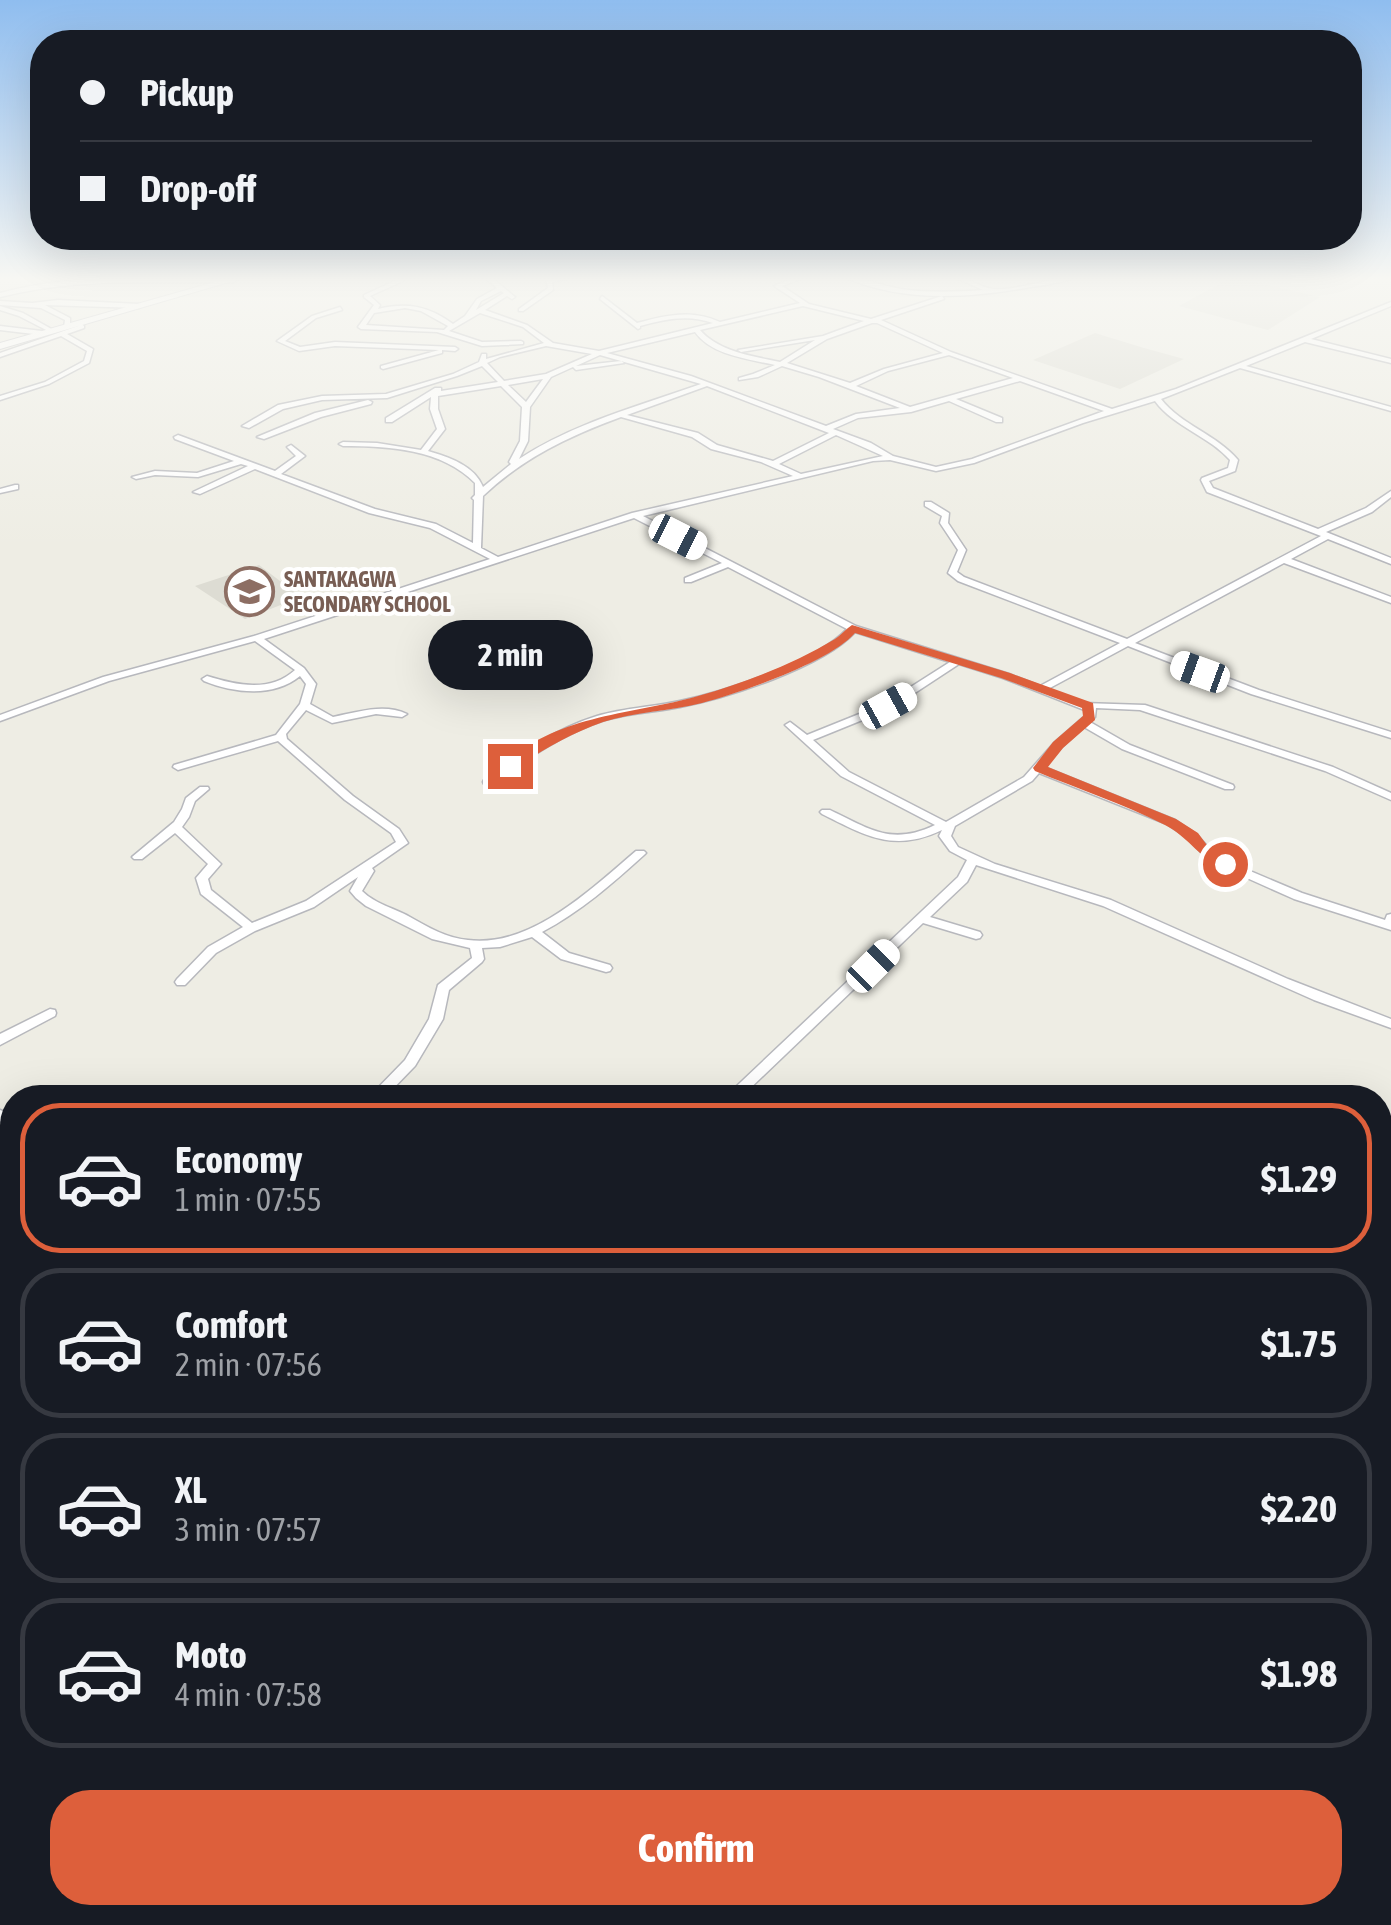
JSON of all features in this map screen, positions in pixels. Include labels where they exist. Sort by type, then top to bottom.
[{"type":"street","points":[[0,398],[47,383],[78,367]]},
{"type":"street","points":[[262,438],[318,415],[472,367]]},
{"type":"street","points":[[486,367],[526,407]]},
{"type":"street","points":[[561,372],[571,367]]},
{"type":"street","points":[[433,395],[595,367]]},
{"type":"street","points":[[652,367],[831,431],[890,458],[932,468],[949,468],[1243,367],[1391,410]]},
{"type":"street","points":[[741,378],[762,375],[778,367]]},
{"type":"street","points":[[791,367],[911,410]]},
{"type":"street","points":[[848,387],[899,367]]},
{"type":"street","points":[[989,367],[1112,412]]},
{"type":"street","points":[[389,420],[433,395],[454,375]]},
{"type":"street","points":[[512,465],[524,441],[526,407],[548,376]]},
{"type":"street","points":[[773,464],[856,416],[911,410],[1022,378]]},
{"type":"street","points":[[476,498],[530,453],[707,384]]},
{"type":"street","points":[[424,452],[441,429],[433,395]]},
{"type":"street","points":[[246,426],[274,410],[312,399],[388,396]]},
{"type":"street","points":[[1157,399],[1168,412],[1220,443],[1234,460],[1232,469],[1205,480],[1206,487],[1391,561]]},
{"type":"street","points":[[952,400],[999,420]]},
{"type":"street","points":[[621,416],[694,434],[714,447],[798,475]]},
{"type":"street","points":[[178,437],[372,511],[433,526],[498,560]]},
{"type":"street","points":[[343,444],[424,452],[476,478],[477,548]]},
{"type":"street","points":[[276,474],[301,456],[291,447]]},
{"type":"street","points":[[0,718],[106,679],[257,638],[636,515],[798,475],[890,458]]},
{"type":"street","points":[[136,477],[155,473],[198,476],[238,462]]},
{"type":"street","points":[[197,492],[252,467]]},
{"type":"street","points":[[0,491],[16,488]]},
{"type":"street","points":[[1041,689],[1285,560],[1370,510],[1391,493]]},
{"type":"street","points":[[928,504],[946,514],[944,522],[962,550],[953,570],[955,575],[1255,692],[1391,735]]},
{"type":"street","points":[[636,515],[852,628],[1086,705],[1142,707],[1317,765],[1391,797]]},
{"type":"street","points":[[1285,560],[1391,600]]},
{"type":"street","points":[[688,580],[730,563]]},
{"type":"street","points":[[488,782],[531,750],[570,731],[601,718],[700,700],[769,676],[843,639],[852,628]]},
{"type":"street","points":[[178,767],[280,738],[305,705],[312,684],[301,670],[257,638]]},
{"type":"street","points":[[805,740],[874,713],[931,682],[958,661]]},
{"type":"street","points":[[207,679],[223,686],[254,688],[288,680],[301,670]]},
{"type":"street","points":[[305,705],[332,720],[376,711],[402,714]]},
{"type":"street","points":[[826,812],[900,842],[921,838],[1040,768],[1092,713],[1086,705]]},
{"type":"street","points":[[1084,723],[1126,747],[1229,787]]},
{"type":"street","points":[[790,726],[853,779],[946,826]]},
{"type":"street","points":[[181,982],[212,950],[251,928],[298,911],[398,848],[400,837],[348,798],[280,738]]},
{"type":"street","points":[[1040,768],[1171,822],[1192,836],[1213,859],[1298,896],[1390,926],[1391,918]]},
{"type":"street","points":[[138,857],[175,827],[188,810],[190,800],[204,789]]},
{"type":"street","points":[[946,826],[947,842],[974,858],[1048,887],[1100,900],[1329,1002],[1391,1024]]},
{"type":"street","points":[[175,827],[215,864],[200,884],[251,928]]},
{"type":"street","points":[[370,867],[356,891],[364,900],[431,938],[475,945],[502,943],[558,920],[640,854]]},
{"type":"street","points":[[743,1085],[835,1003],[963,879],[974,858]]},
{"type":"street","points":[[920,918],[976,935]]},
{"type":"street","points":[[534,933],[565,956],[606,968]]},
{"type":"street","points":[[388,1085],[410,1063],[436,1019],[443,988],[478,959],[475,945]]},
{"type":"street","points":[[0,1040],[50,1013]]},
{"type":"shaded area","points":[[1054,367],[1167,367],[1120,389]]},
{"type":"shaded area","name":"SANTAKAGWA SECONDARY SCHOOL","points":[[259,565],[301,597],[245,619],[195,586]]},
{"type":"place","name":"SANTAKAGWA SECONDARY SCHOOL","points":[[249,592]]},
{"type":"route","points":[[510,766],[531,750],[601,718],[700,700],[783,670],[843,639],[852,628],[1089,706],[1090,717],[1058,745],[1040,768],[1171,822],[1192,836],[1206,855],[1225,864]]}]
